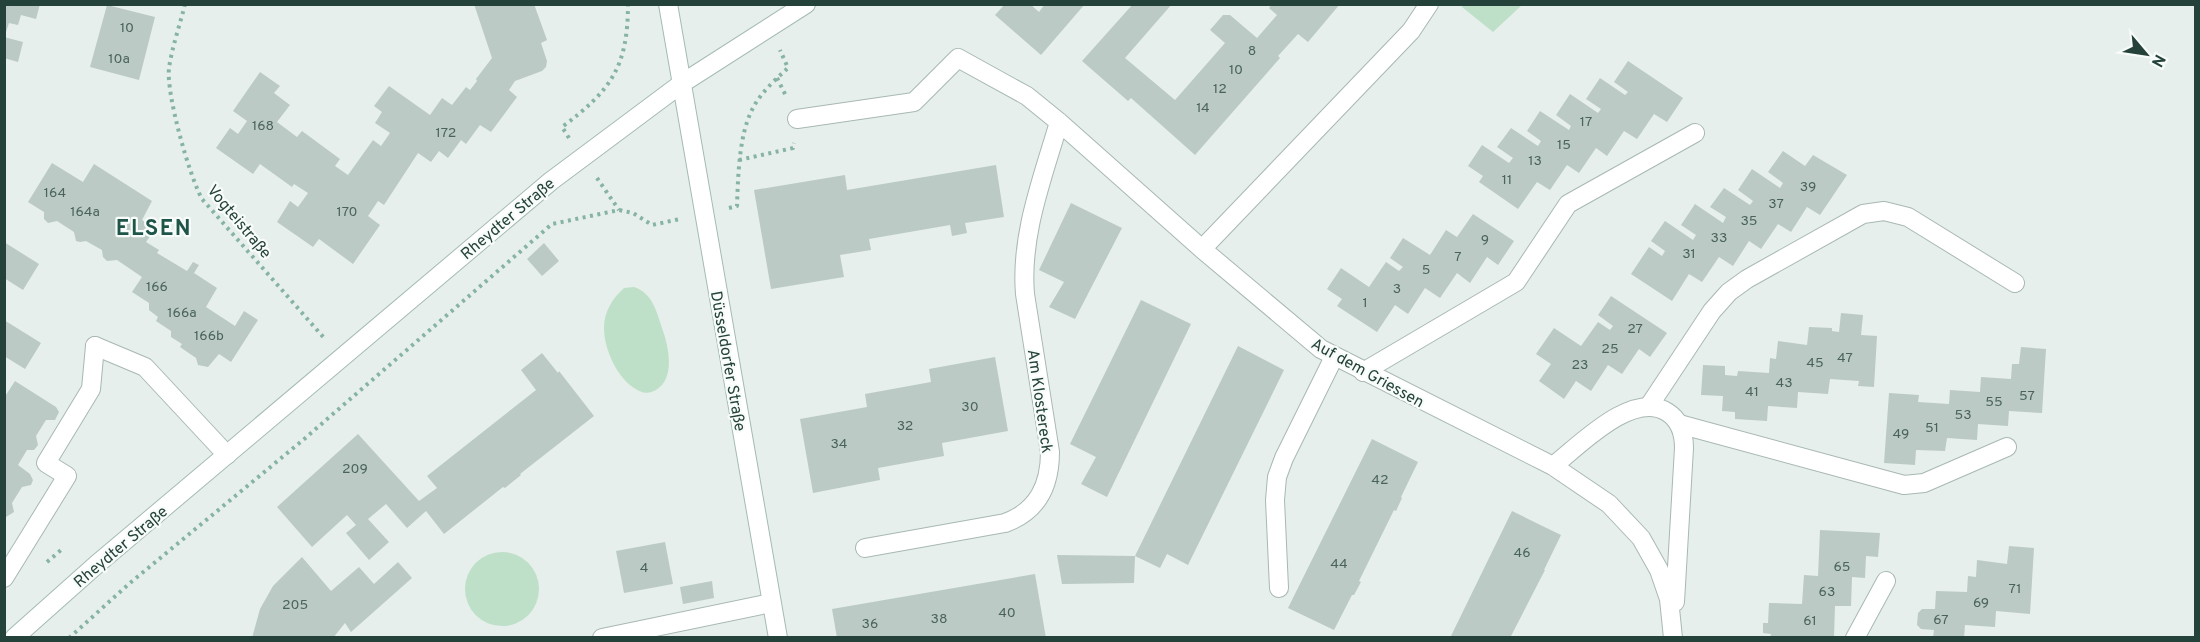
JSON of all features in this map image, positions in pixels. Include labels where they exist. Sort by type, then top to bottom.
[{"type":"street","name":"Düsseldorfer Straße","points":[[668,4],[778,638]]},
{"type":"street","name":"Rheydter Straße","points":[[14,638],[551,181],[681,84],[806,4]]},
{"type":"street","points":[[797,119],[914,102],[958,58],[1027,96],[1202,249],[1411,31],[1429,4]]},
{"type":"street","name":"Am Klostereck","points":[[865,548],[1017,519],[1034,506],[1045,488],[1049,476],[1050,452],[1025,294],[1024,270],[1030,222],[1059,122]]},
{"type":"street","points":[[1363,372],[1516,282],[1568,204],[1695,133]]},
{"type":"street","points":[[1649,406],[1712,311],[1729,292],[1747,279],[1863,214],[1884,211],[1908,217],[2015,283]]},
{"type":"street","name":"Auf dem Griessen","points":[[1202,249],[1308,339],[1334,357],[1553,466],[1609,504],[1641,538],[1653,557],[1664,584],[1673,634]]},
{"type":"street","points":[[4,578],[67,476],[46,463],[91,389],[95,346],[145,367],[227,455]]},
{"type":"street","points":[[1279,588],[1275,500],[1277,477],[1284,458],[1334,357]]},
{"type":"street","points":[[1553,466],[1614,419],[1628,411],[1649,406],[1666,411],[1679,424],[1904,485],[1924,483],[2007,447]]},
{"type":"street","name":"Auf dem Griessen","points":[[1673,634],[1684,448],[1683,434],[1679,424]]},
{"type":"street","points":[[1856,638],[1886,581]]},
{"type":"street","points":[[602,638],[771,603]]},
{"type":"path","name":"Vogteistraße","points":[[185,4],[171,59],[169,77],[171,95],[195,183],[208,206],[342,358]]},
{"type":"path","points":[[69,638],[130,583],[303,440],[552,224],[619,210],[633,213],[652,225],[737,206],[739,160],[752,110],[770,85],[788,68],[770,27]]},
{"type":"path","points":[[739,160],[793,148],[797,119]]},
{"type":"green space","points":[[1463,4],[1522,5],[1493,32],[1462,7]]},
{"type":"green space","points":[[634,287],[650,299],[659,317],[668,354],[666,379],[656,390],[648,393],[626,382],[614,365],[605,337],[604,322],[610,305],[624,288]]},
{"type":"green space","points":[[502,552],[516,555],[528,563],[536,575],[539,589],[536,603],[528,615],[516,623],[502,626],[488,623],[476,615],[468,603],[465,589],[468,575],[476,563],[488,555]]},
{"type":"building","points":[[4,4],[40,4],[36,19],[21,15],[18,25],[9,23],[5,35]]},
{"type":"building","points":[[474,4],[534,4],[547,40],[541,43],[547,61],[546,67],[542,71],[515,81],[509,90],[517,97],[491,132],[480,125],[466,144],[461,140],[448,158],[439,151],[431,162],[418,153],[384,205],[378,201],[368,216],[380,225],[353,264],[319,239],[313,247],[277,222],[290,201],[298,207],[308,193],[294,184],[292,187],[260,164],[253,174],[216,148],[230,128],[238,134],[247,121],[233,111],[260,72],[280,86],[274,93],[290,105],[277,122],[297,137],[302,131],[340,159],[335,166],[348,175],[373,140],[381,146],[390,133],[375,123],[382,112],[374,106],[389,86],[430,115],[442,98],[452,105],[466,87],[470,90],[477,81],[476,79],[492,58]]},
{"type":"building","points":[[1005,4],[1030,4],[1039,12],[1045,4],[1085,4],[1041,55],[995,15]]},
{"type":"building","points":[[1133,4],[1172,4],[1125,58],[1175,100],[1225,43],[1210,30],[1223,15],[1230,15],[1257,38],[1277,15],[1269,8],[1272,4],[1340,4],[1308,42],[1298,34],[1278,56],[1280,58],[1195,155],[1131,98],[1128,101],[1082,61]]},
{"type":"building","points":[[107,5],[155,17],[139,80],[90,67]]},
{"type":"building","points":[[4,37],[23,42],[18,62],[4,58]]},
{"type":"building","points":[[1628,61],[1683,98],[1667,122],[1654,114],[1637,139],[1624,131],[1607,156],[1596,148],[1579,173],[1567,165],[1550,190],[1537,182],[1518,209],[1479,182],[1483,176],[1468,166],[1482,145],[1509,163],[1513,158],[1497,147],[1511,128],[1538,146],[1541,141],[1527,131],[1540,111],[1569,130],[1571,126],[1556,115],[1570,94],[1598,113],[1601,109],[1586,99],[1600,78],[1625,95],[1628,92],[1614,82]]},
{"type":"building","points":[[1783,151],[1805,166],[1813,155],[1847,175],[1820,215],[1807,207],[1791,232],[1778,224],[1761,249],[1749,241],[1733,266],[1719,257],[1702,282],[1689,274],[1672,301],[1631,274],[1649,247],[1662,256],[1665,251],[1651,241],[1665,221],[1693,240],[1696,235],[1681,225],[1695,204],[1723,223],[1726,217],[1710,207],[1724,188],[1750,205],[1753,201],[1738,190],[1752,169],[1780,188],[1783,183],[1768,172]]},
{"type":"building","points":[[52,163],[83,182],[94,164],[152,201],[142,220],[155,229],[146,242],[159,250],[157,253],[187,271],[193,262],[199,265],[194,273],[217,288],[206,307],[235,326],[244,311],[258,320],[231,362],[219,354],[208,367],[198,365],[196,358],[180,347],[182,344],[171,337],[171,331],[156,321],[158,317],[149,310],[149,303],[132,292],[142,277],[117,260],[107,261],[103,257],[102,250],[86,241],[76,241],[74,232],[57,221],[48,223],[44,219],[44,212],[28,202]]},
{"type":"building","points":[[996,165],[1004,217],[965,223],[967,233],[952,236],[950,225],[869,239],[871,250],[840,255],[844,277],[771,289],[754,190],[845,175],[847,190]]},
{"type":"building","points":[[1071,203],[1122,228],[1075,319],[1049,307],[1064,282],[1039,270]]},
{"type":"building","points":[[1473,214],[1514,241],[1498,265],[1487,257],[1470,283],[1457,273],[1440,298],[1425,288],[1408,314],[1395,305],[1377,332],[1337,306],[1342,299],[1327,289],[1341,268],[1369,287],[1386,262],[1399,271],[1403,267],[1390,258],[1403,238],[1430,255],[1446,230],[1457,237]]},
{"type":"building","points":[[4,242],[39,264],[23,290],[4,278]]},
{"type":"building","points":[[544,243],[559,261],[542,276],[527,259]]},
{"type":"building","points":[[1611,296],[1667,333],[1650,357],[1639,349],[1622,374],[1608,365],[1591,391],[1576,381],[1564,399],[1539,381],[1551,364],[1536,354],[1554,328],[1581,346],[1598,322],[1610,330],[1613,326],[1598,315]]},
{"type":"building","points":[[1141,300],[1191,324],[1107,497],[1081,484],[1096,457],[1070,444]]},
{"type":"building","points":[[1841,313],[1863,315],[1861,335],[1877,336],[1874,387],[1858,386],[1859,381],[1830,379],[1828,394],[1798,392],[1797,408],[1768,406],[1767,421],[1735,419],[1735,412],[1722,411],[1723,396],[1701,395],[1703,365],[1725,366],[1725,375],[1737,376],[1738,371],[1769,373],[1770,358],[1776,359],[1778,341],[1807,345],[1809,327],[1832,328],[1832,331],[1839,332]]},
{"type":"building","points":[[4,320],[41,343],[25,369],[4,356]]},
{"type":"building","points":[[1238,346],[1284,370],[1188,565],[1167,554],[1160,568],[1135,556]]},
{"type":"building","points":[[2021,347],[2046,349],[2042,413],[2009,411],[2008,426],[1978,424],[1977,440],[1947,438],[1945,451],[1916,450],[1915,465],[1884,463],[1889,393],[1919,395],[1918,402],[1949,404],[1950,390],[1980,392],[1981,377],[2011,379],[2012,364],[2019,364]]},
{"type":"building","points":[[542,353],[594,416],[444,534],[426,511],[407,528],[386,504],[368,519],[389,542],[369,560],[346,533],[356,525],[347,515],[312,547],[277,507],[358,434],[419,501],[437,488],[427,476],[536,390],[521,370]]},
{"type":"building","points":[[995,357],[1008,431],[942,443],[944,456],[878,468],[880,480],[813,493],[800,419],[867,407],[865,394],[931,382],[929,369]]},
{"type":"building","points":[[15,381],[56,407],[59,412],[55,420],[46,420],[36,436],[38,445],[34,450],[27,450],[18,465],[30,474],[33,480],[31,485],[22,487],[12,503],[14,512],[4,517],[4,398]]},
{"type":"building","points":[[1372,439],[1418,462],[1396,511],[1394,510],[1359,581],[1361,582],[1334,630],[1288,608]]},
{"type":"building","points":[[1512,511],[1561,535],[1545,570],[1510,638],[1450,638]]},
{"type":"building","points":[[1820,530],[1880,533],[1878,557],[1866,556],[1865,578],[1852,577],[1851,606],[1835,606],[1834,637],[1770,638],[1771,634],[1763,633],[1763,623],[1768,623],[1769,603],[1802,604],[1804,575],[1818,576]]},
{"type":"building","points":[[665,542],[673,584],[624,593],[616,551]]},
{"type":"building","points":[[2009,546],[2034,548],[2030,614],[1996,611],[1995,627],[1965,625],[1964,638],[1933,638],[1934,630],[1921,629],[1917,625],[1918,613],[1922,609],[1935,609],[1936,591],[1967,592],[1968,576],[1976,577],[1977,560],[2007,564]]},
{"type":"building","points":[[1057,555],[1135,556],[1134,583],[1062,584]]},
{"type":"building","points":[[302,557],[331,591],[359,567],[374,584],[398,562],[412,578],[351,632],[345,623],[333,638],[252,638],[260,609],[273,586]]},
{"type":"building","points":[[1035,574],[1046,638],[837,638],[832,609]]},
{"type":"building","points":[[712,581],[714,598],[683,604],[680,587]]},
{"type":"district","name":"ELSEN","points":[[154,227]]}]
